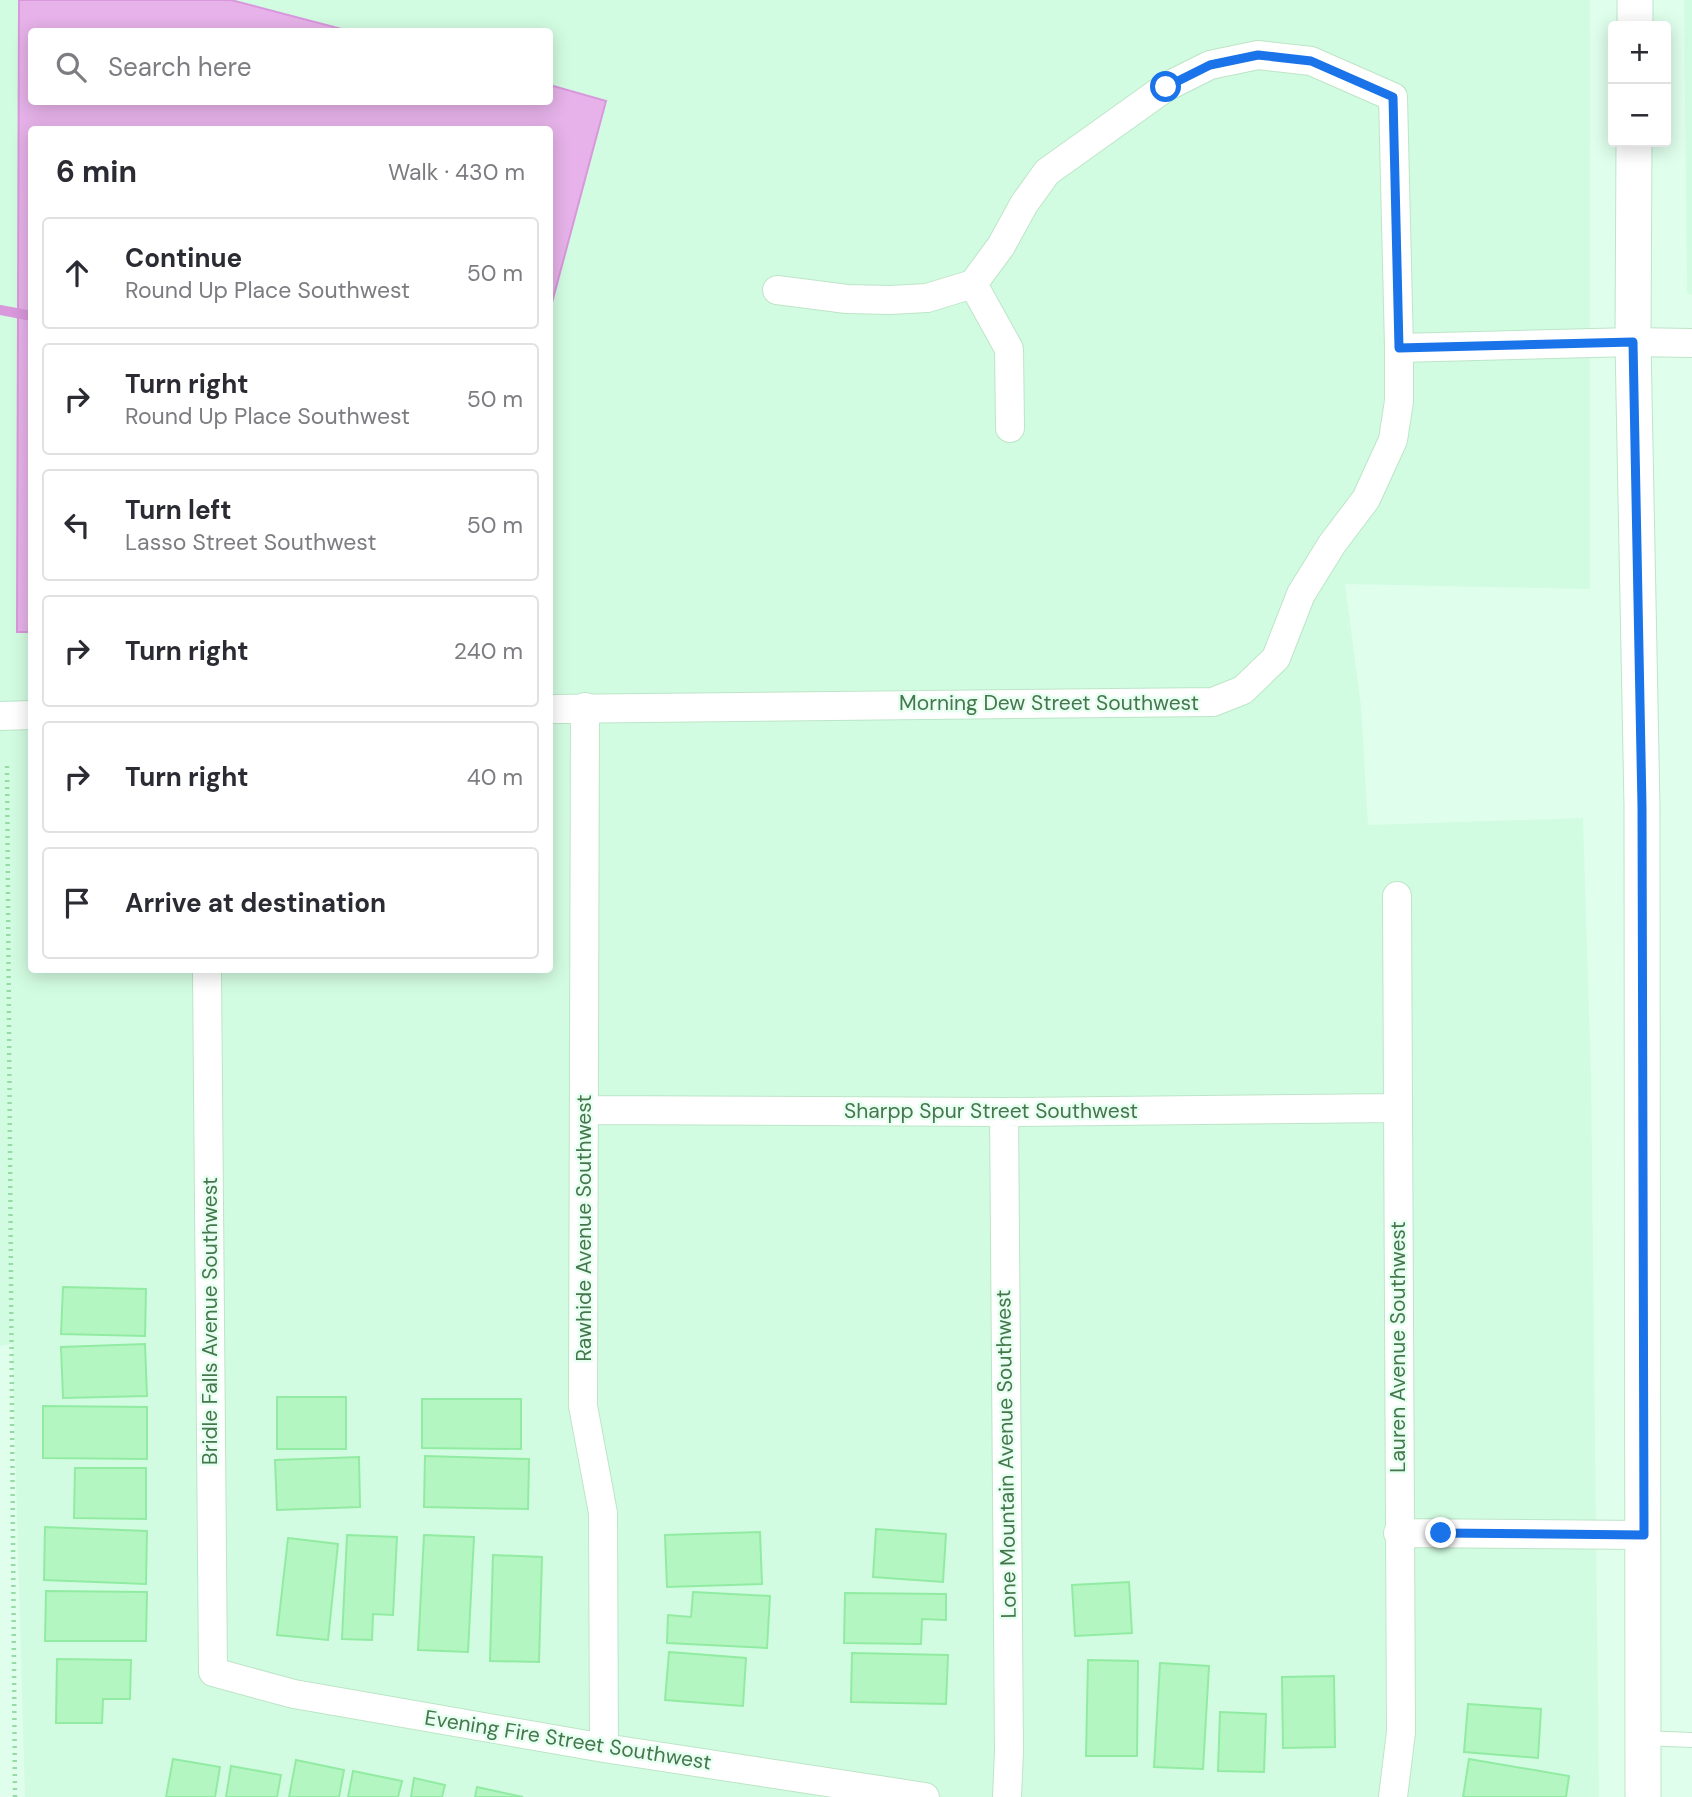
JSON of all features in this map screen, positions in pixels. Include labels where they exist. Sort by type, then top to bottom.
[{"type":"street","points":[[1635,0],[1635,21]]},
{"type":"street","name":"Morning Dew Street Southwest","points":[[553,709],[1213,702],[1244,690],[1276,658],[1301,594],[1332,544],[1366,499],[1393,440],[1399,401],[1399,348],[1393,97],[1311,61],[1258,55],[1210,65],[1166,87],[1047,172],[1024,204],[1001,246],[973,284]]},
{"type":"street","points":[[1634,147],[1633,342],[1642,821],[1643,1797]]},
{"type":"street","points":[[777,290],[847,299],[890,300],[927,298],[973,284],[1009,349],[1010,428]]},
{"type":"street","points":[[1399,348],[1692,343]]},
{"type":"street","name":"Rawhide Avenue Southwest","points":[[584,707],[583,1406],[603,1513],[604,1748]]},
{"type":"street","points":[[0,716],[28,715]]},
{"type":"street","name":"Lauren Avenue Southwest","points":[[1393,1797],[1401,1732],[1397,896]]},
{"type":"street","name":"Bridle Falls Avenue Southwest","points":[[208,973],[213,1672]]},
{"type":"street","name":"Sharpp Spur Street Southwest","points":[[585,1111],[1004,1112],[1396,1108]]},
{"type":"street","name":"Lone Mountain Avenue Southwest","points":[[1004,1112],[1009,1738],[1007,1797]]},
{"type":"street","points":[[1398,1533],[1644,1535]]},
{"type":"street","name":"Evening Fire Street Southwest","points":[[213,1672],[294,1694],[604,1748],[925,1797]]},
{"type":"lane","points":[[1643,1738],[1692,1740]]},
{"type":"path","points":[[7,766],[15,1797]]},
{"type":"shaded area","points":[[0,0],[1590,0],[1590,589],[1345,584],[1361,706],[1368,825],[1583,818],[1591,1075],[1599,1797],[25,1797],[12,1344],[0,1346]]},
{"type":"shaded area","points":[[19,0],[231,0],[338,28],[28,28],[28,105],[553,105],[553,86],[606,101],[553,299],[553,126],[28,126],[28,632],[17,632]]},
{"type":"shaded area","points":[[1684,0],[1692,0],[1692,295],[1687,293]]},
{"type":"building","points":[[63,1287],[146,1289],[145,1336],[61,1334]]},
{"type":"building","points":[[145,1344],[147,1396],[63,1398],[61,1347]]},
{"type":"building","points":[[277,1397],[346,1397],[346,1449],[277,1449]]},
{"type":"building","points":[[422,1399],[521,1399],[521,1449],[422,1448]]},
{"type":"building","points":[[43,1406],[147,1407],[147,1459],[43,1458]]},
{"type":"building","points":[[425,1456],[529,1459],[528,1509],[424,1507]]},
{"type":"building","points":[[359,1457],[360,1507],[277,1510],[275,1460]]},
{"type":"building","points":[[75,1468],[146,1468],[146,1519],[74,1518]]},
{"type":"building","points":[[45,1527],[147,1531],[146,1584],[44,1580]]},
{"type":"building","points":[[876,1529],[946,1534],[943,1582],[873,1577]]},
{"type":"building","points":[[760,1532],[762,1584],[667,1587],[665,1535]]},
{"type":"building","points":[[347,1535],[397,1537],[393,1615],[373,1614],[372,1640],[342,1639]]},
{"type":"building","points":[[424,1535],[474,1537],[468,1652],[418,1650]]},
{"type":"building","points":[[288,1538],[338,1544],[328,1640],[277,1635]]},
{"type":"building","points":[[493,1555],[542,1557],[539,1662],[490,1661]]},
{"type":"building","points":[[1129,1582],[1132,1633],[1075,1636],[1072,1585]]},
{"type":"building","points":[[46,1591],[147,1592],[146,1641],[45,1641]]},
{"type":"building","points":[[693,1592],[770,1596],[767,1648],[667,1643],[668,1615],[691,1617]]},
{"type":"building","points":[[845,1593],[946,1594],[946,1620],[922,1619],[921,1644],[844,1643]]},
{"type":"building","points":[[669,1652],[746,1658],[743,1706],[665,1700]]},
{"type":"building","points":[[852,1653],[948,1655],[946,1704],[851,1702]]},
{"type":"building","points":[[57,1659],[131,1660],[130,1699],[103,1699],[102,1723],[56,1723]]},
{"type":"building","points":[[1088,1660],[1138,1661],[1137,1756],[1086,1756]]},
{"type":"building","points":[[1160,1663],[1209,1666],[1203,1769],[1154,1767]]},
{"type":"building","points":[[1334,1676],[1335,1747],[1283,1748],[1282,1677]]},
{"type":"building","points":[[1468,1704],[1541,1709],[1538,1758],[1464,1752]]},
{"type":"building","points":[[1220,1712],[1266,1714],[1264,1772],[1218,1771]]},
{"type":"building","points":[[173,1759],[220,1767],[215,1797],[166,1797]]},
{"type":"building","points":[[1469,1759],[1569,1776],[1566,1797],[1463,1797]]},
{"type":"building","points":[[296,1760],[344,1770],[339,1797],[289,1797]]},
{"type":"building","points":[[231,1766],[281,1775],[277,1797],[226,1797]]},
{"type":"building","points":[[353,1771],[402,1781],[398,1797],[348,1797]]},
{"type":"building","points":[[414,1778],[445,1785],[442,1797],[411,1797]]},
{"type":"building","points":[[477,1787],[523,1797],[475,1797]]},
{"type":"waterway","points":[[0,310],[28,315]]},
{"type":"route","points":[[1166,87],[1210,65],[1258,55],[1311,61],[1393,97],[1399,348],[1633,342],[1642,807],[1644,1535],[1441,1533]]}]
